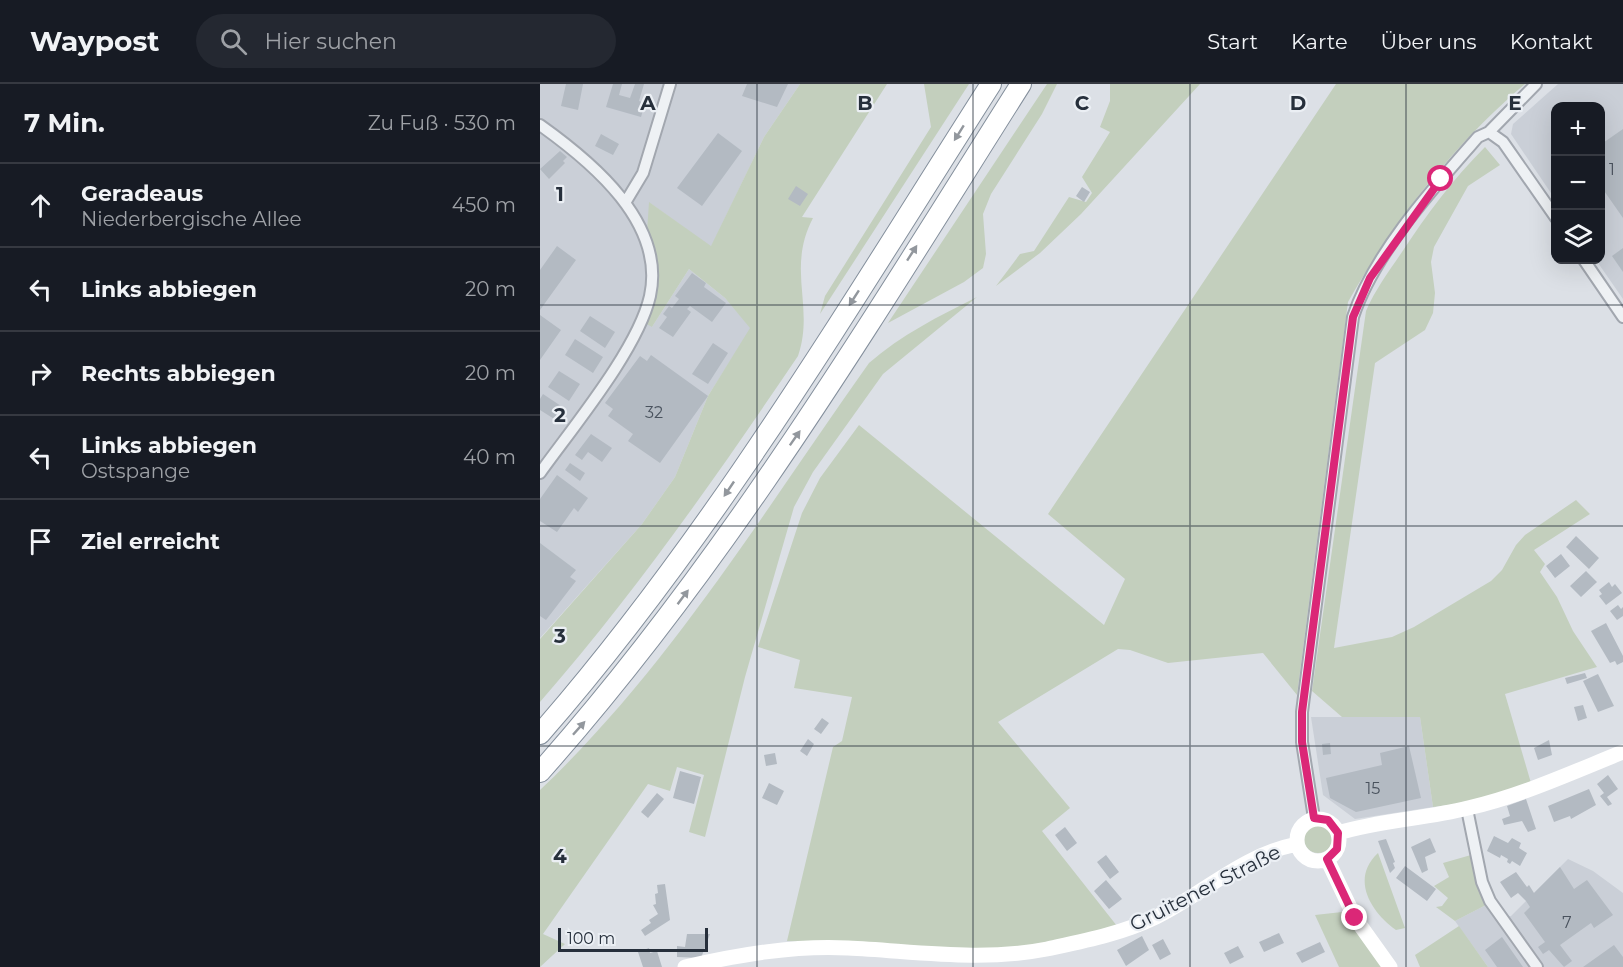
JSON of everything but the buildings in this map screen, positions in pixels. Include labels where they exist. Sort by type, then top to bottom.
[{"type":"highway","points":[[540,734],[618,643],[694,540],[832,333],[991,84]]},
{"type":"highway","points":[[540,772],[600,704],[715,554],[815,410],[1021,84]]},
{"type":"main road","points":[[1338,833],[1371,825],[1467,809],[1561,777],[1623,752]]},
{"type":"main road","points":[[1314,818],[1328,820],[1338,833],[1337,849],[1327,859],[1316,861],[1307,859],[1297,844],[1299,829],[1304,823],[1314,818]]},
{"type":"main road","name":"Gruitener Straße","points":[[685,967],[812,947],[946,955],[1044,950],[1113,934],[1157,916],[1248,862],[1297,844]]},
{"type":"main road","points":[[1327,859],[1355,918],[1390,967]]},
{"type":"street","points":[[624,202],[643,173],[670,84]]},
{"type":"street","points":[[1314,818],[1302,742],[1302,712],[1353,317],[1370,278],[1427,196],[1478,137],[1489,132],[1536,84]]},
{"type":"street","points":[[540,125],[596,171],[624,202],[635,218],[647,245],[651,269],[650,294],[638,329],[625,352],[540,473]]},
{"type":"street","points":[[1489,132],[1503,142],[1551,211]]},
{"type":"street","points":[[1587,264],[1623,317]]},
{"type":"street","points":[[1467,809],[1482,882],[1490,901],[1537,967]]},
{"type":"shaded area","points":[[540,84],[800,84],[764,137],[711,247],[650,203],[656,297],[652,327],[689,269],[725,298],[751,328],[708,396],[675,477],[642,524],[540,638]]},
{"type":"shaded area","points":[[1558,84],[1623,84],[1623,299],[1599,264],[1605,264],[1605,102],[1551,102],[1551,193],[1511,134],[1513,124]]},
{"type":"shaded area","points":[[1311,717],[1420,717],[1433,807],[1355,819],[1323,795]]},
{"type":"shaded area","points":[[1568,859],[1593,871],[1623,893],[1623,967],[1488,967],[1455,921],[1486,905],[1496,919],[1511,916]]},
{"type":"green space","points":[[800,84],[887,84],[802,217],[813,218],[805,237],[802,254],[804,321],[798,356],[737,446],[642,576],[540,702],[540,639],[642,524],[675,477],[708,396],[750,328],[725,298],[689,269],[652,327],[645,323],[656,297],[654,266],[647,232],[649,202],[711,246],[764,137]]},
{"type":"green space","points":[[924,84],[969,84],[820,314],[825,296],[931,127]]},
{"type":"green space","points":[[1047,84],[1057,84],[1042,114],[991,194],[983,214],[986,254],[983,268],[964,282],[888,323]]},
{"type":"green space","points":[[1110,84],[1200,84],[1081,214],[1040,253],[996,286],[1020,254],[1034,251],[1069,197],[1086,202],[1092,193],[1082,177],[1110,132],[1100,127],[1110,101]]},
{"type":"green space","points":[[1336,84],[1525,84],[1473,132],[1449,158],[1385,242],[1348,302],[1297,695],[1263,653],[1168,663],[1130,650],[1118,649],[998,722],[1070,808],[1042,831],[1117,926],[1036,947],[976,952],[787,941],[833,747],[842,741],[852,697],[794,688],[800,660],[758,647],[802,513],[820,478],[859,425],[1104,625],[1125,579],[1048,514]]},
{"type":"green space","points":[[1485,147],[1500,165],[1468,186],[1434,247],[1431,262],[1435,293],[1433,313],[1425,330],[1375,363],[1334,648],[1392,637],[1414,627],[1491,581],[1502,570],[1516,545],[1525,535],[1576,500],[1590,514],[1534,550],[1545,564],[1540,572],[1557,597],[1573,631],[1597,667],[1505,694],[1531,783],[1465,803],[1433,807],[1420,717],[1342,717],[1312,691],[1366,311],[1382,281],[1411,238],[1451,184]]},
{"type":"green space","points":[[977,297],[883,374],[813,472],[794,507],[745,677],[705,837],[689,832],[704,775],[677,767],[670,791],[648,784],[543,934],[565,944],[540,967],[540,790],[632,692],[674,639],[754,530],[869,363],[907,335]]},
{"type":"green space","points":[[1318,825],[1328,829],[1332,839],[1328,849],[1318,853],[1308,849],[1304,839],[1308,829]]},
{"type":"green space","points":[[1378,853],[1405,928],[1396,930],[1387,923],[1372,905],[1367,894],[1365,873]]},
{"type":"green space","points":[[1471,855],[1478,885],[1486,905],[1455,921],[1436,907],[1442,906],[1448,898],[1434,886],[1449,877],[1443,863]]},
{"type":"green space","points":[[1342,912],[1382,967],[1339,967],[1315,915]]},
{"type":"green space","points":[[1459,926],[1488,967],[1420,967],[1415,955]]},
{"type":"route","points":[[1355,918],[1327,859],[1337,849],[1338,833],[1328,820],[1314,818],[1302,742],[1302,712],[1353,317],[1360,296],[1370,278],[1441,179]]}]
